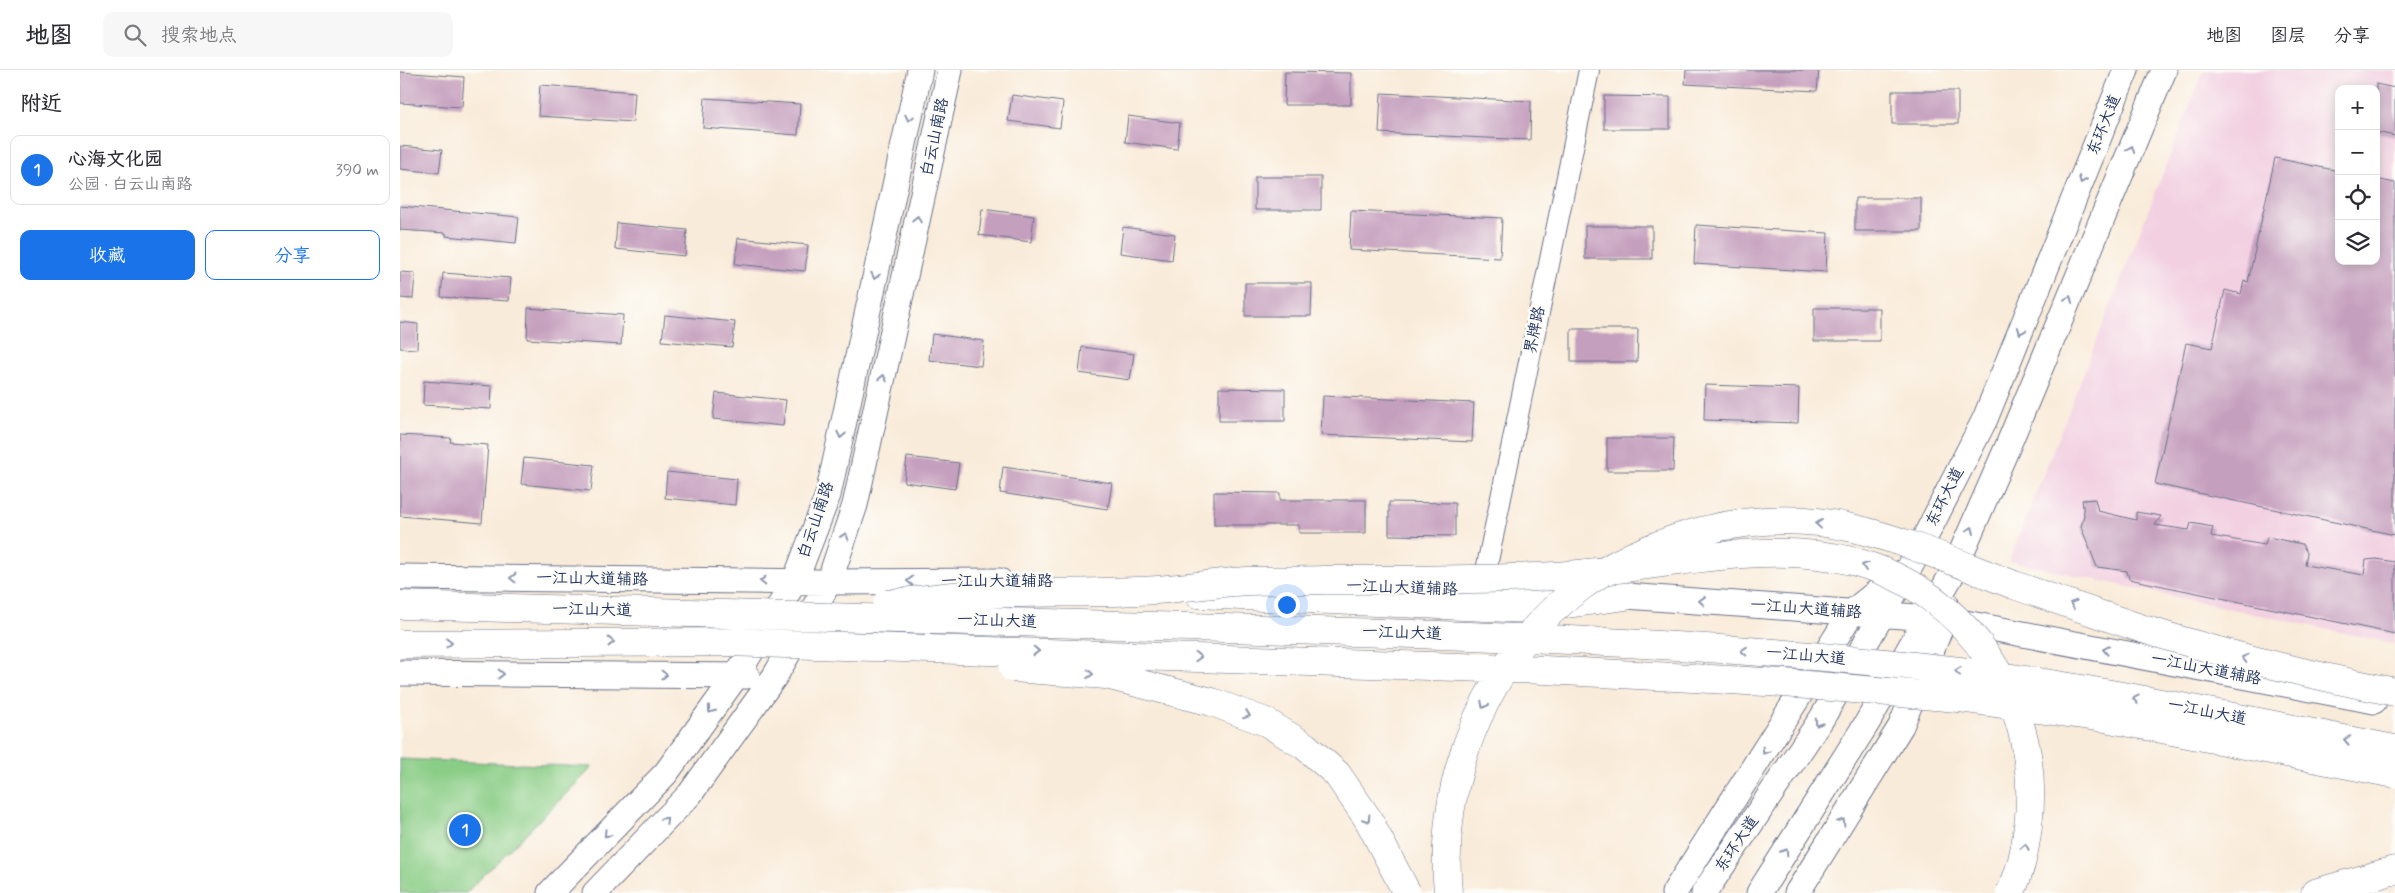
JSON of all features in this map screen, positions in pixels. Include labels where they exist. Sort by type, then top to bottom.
[{"type":"highway","points":[[1448,893],[1446,842],[1448,812],[1456,778],[1483,707],[1517,650],[1537,625],[1569,596],[1600,574],[1646,550],[1715,527],[1781,520],[1850,527],[1915,546],[2020,587],[2213,650],[2327,678],[2395,692]]},
{"type":"highway","points":[[786,614],[964,595],[1139,591],[1247,582],[1554,576],[1709,558],[1761,554],[1815,555],[1846,560],[1872,567],[1915,588],[1940,605],[1976,639],[1997,670],[2023,732],[2029,762],[2031,794],[2024,851],[2018,876],[2010,893]]},
{"type":"highway","points":[[1139,591],[1530,609],[1626,596]]},
{"type":"highway","name":"一江山大道","points":[[400,606],[786,614],[1551,638],[1785,654],[1960,672],[2107,693],[2395,749]]},
{"type":"highway","points":[[728,642],[1106,676],[1212,702],[1266,722],[1305,746],[1337,774],[1368,820],[1407,893]]},
{"type":"highway","name":"一江山大道","points":[[400,644],[728,642],[1545,670],[1784,682],[1958,698],[2105,718],[2395,774]]},
{"type":"highway","points":[[2315,893],[2395,870]]},
{"type":"main road","name":"白云山南路","points":[[550,893],[666,773],[736,676],[795,581],[828,495],[920,70]]},
{"type":"main road","name":"白云山南路","points":[[595,893],[690,794],[775,676],[829,582],[855,505],[950,70]]},
{"type":"main road","name":"东环大道","points":[[1704,893],[1822,718],[1912,563],[1985,419],[2126,70]]},
{"type":"main road","name":"东环大道","points":[[1759,893],[1935,618],[2164,70]]},
{"type":"main road","points":[[1674,893],[1852,612],[1912,563]]},
{"type":"main road","name":"一江山大道辅路","points":[[400,577],[829,582],[1122,580],[1626,596],[1935,618],[2395,705]]},
{"type":"main road","points":[[1797,893],[1901,726],[1935,618]]},
{"type":"main road","points":[[400,673],[775,676]]},
{"type":"street","name":"界牌路","points":[[1482,590],[1589,70]]},
{"type":"shaded area","points":[[2204,70],[2395,70],[2395,644],[2009,561]]},
{"type":"green space","points":[[400,759],[593,767],[466,893],[400,893]]},
{"type":"building","points":[[1686,70],[1819,70],[1817,91],[1685,84]]},
{"type":"building","points":[[400,72],[464,77],[462,107],[400,103]]},
{"type":"building","points":[[1285,72],[1351,73],[1351,105],[1284,105]]},
{"type":"building","points":[[2376,84],[2395,88],[2395,136],[2380,133],[2380,85]]},
{"type":"building","points":[[540,85],[635,92],[633,122],[538,116]]},
{"type":"building","points":[[1892,91],[1958,91],[1958,124],[1892,124]]},
{"type":"building","points":[[1381,93],[1531,101],[1530,140],[1379,133]]},
{"type":"building","points":[[1012,95],[1063,102],[1060,128],[1008,121]]},
{"type":"building","points":[[1604,96],[1670,97],[1670,129],[1604,129]]},
{"type":"building","points":[[705,98],[800,104],[798,135],[703,128]]},
{"type":"building","points":[[1128,116],[1180,123],[1177,149],[1125,142]]},
{"type":"building","points":[[400,146],[442,150],[439,173],[400,169]]},
{"type":"building","points":[[2275,158],[2335,170],[2335,265],[2380,265],[2380,180],[2395,183],[2395,535],[2155,484],[2186,343],[2212,348],[2225,290],[2241,294],[2244,281],[2248,282]]},
{"type":"building","points":[[1255,177],[1321,177],[1321,210],[1255,210]]},
{"type":"building","points":[[1855,198],[1921,198],[1921,231],[1855,231]]},
{"type":"building","points":[[400,206],[519,217],[516,243],[446,236],[446,233],[400,230]]},
{"type":"building","points":[[982,209],[1034,216],[1031,242],[979,235]]},
{"type":"building","points":[[1351,211],[1502,218],[1500,258],[1349,250]]},
{"type":"building","points":[[617,223],[687,230],[685,256],[615,249]]},
{"type":"building","points":[[1696,225],[1828,233],[1826,272],[1694,264]]},
{"type":"building","points":[[1585,226],[1652,226],[1652,259],[1585,259]]},
{"type":"building","points":[[1123,227],[1175,234],[1172,260],[1120,253]]},
{"type":"building","points":[[738,238],[808,245],[805,271],[735,264]]},
{"type":"building","points":[[400,272],[415,273],[413,299],[400,298]]},
{"type":"building","points":[[443,273],[511,278],[509,301],[441,297]]},
{"type":"building","points":[[1245,283],[1312,283],[1311,316],[1245,316]]},
{"type":"building","points":[[528,308],[623,315],[621,345],[527,339]]},
{"type":"building","points":[[1814,308],[1880,308],[1880,341],[1814,341]]},
{"type":"building","points":[[665,315],[735,322],[732,347],[662,341]]},
{"type":"building","points":[[400,322],[418,324],[417,349],[400,348]]},
{"type":"building","points":[[1571,329],[1638,329],[1637,362],[1571,362]]},
{"type":"building","points":[[932,334],[984,341],[981,366],[929,360]]},
{"type":"building","points":[[1082,347],[1134,354],[1130,380],[1079,373]]},
{"type":"building","points":[[424,381],[492,386],[491,409],[423,405]]},
{"type":"building","points":[[1705,385],[1799,388],[1798,423],[1704,420]]},
{"type":"building","points":[[1219,388],[1285,389],[1285,421],[1219,421]]},
{"type":"building","points":[[716,393],[786,400],[783,426],[713,419]]},
{"type":"building","points":[[1323,396],[1474,403],[1472,442],[1321,435]]},
{"type":"building","points":[[400,435],[451,438],[450,442],[488,445],[482,523],[400,516]]},
{"type":"building","points":[[1607,438],[1674,438],[1673,471],[1607,471]]},
{"type":"building","points":[[907,457],[959,463],[955,489],[904,482]]},
{"type":"building","points":[[524,458],[594,465],[591,491],[521,484]]},
{"type":"building","points":[[1003,467],[1112,483],[1108,509],[1000,493]]},
{"type":"building","points":[[667,472],[737,479],[735,505],[665,498]]},
{"type":"building","points":[[1214,492],[1280,493],[1280,500],[1366,500],[1366,533],[1299,533],[1299,525],[1214,525]]},
{"type":"building","points":[[2095,499],[2098,511],[2136,520],[2136,512],[2161,516],[2155,525],[2189,530],[2191,523],[2213,527],[2211,536],[2265,545],[2267,537],[2302,544],[2307,553],[2305,565],[2364,575],[2366,560],[2376,559],[2395,562],[2395,634],[2129,579],[2127,571],[2097,567],[2081,527],[2084,515],[2082,500]]},
{"type":"building","points":[[1389,502],[1455,503],[1455,536],[1389,535]]},
{"type":"place","name":"心海文化园","points":[[465,830]]}]
